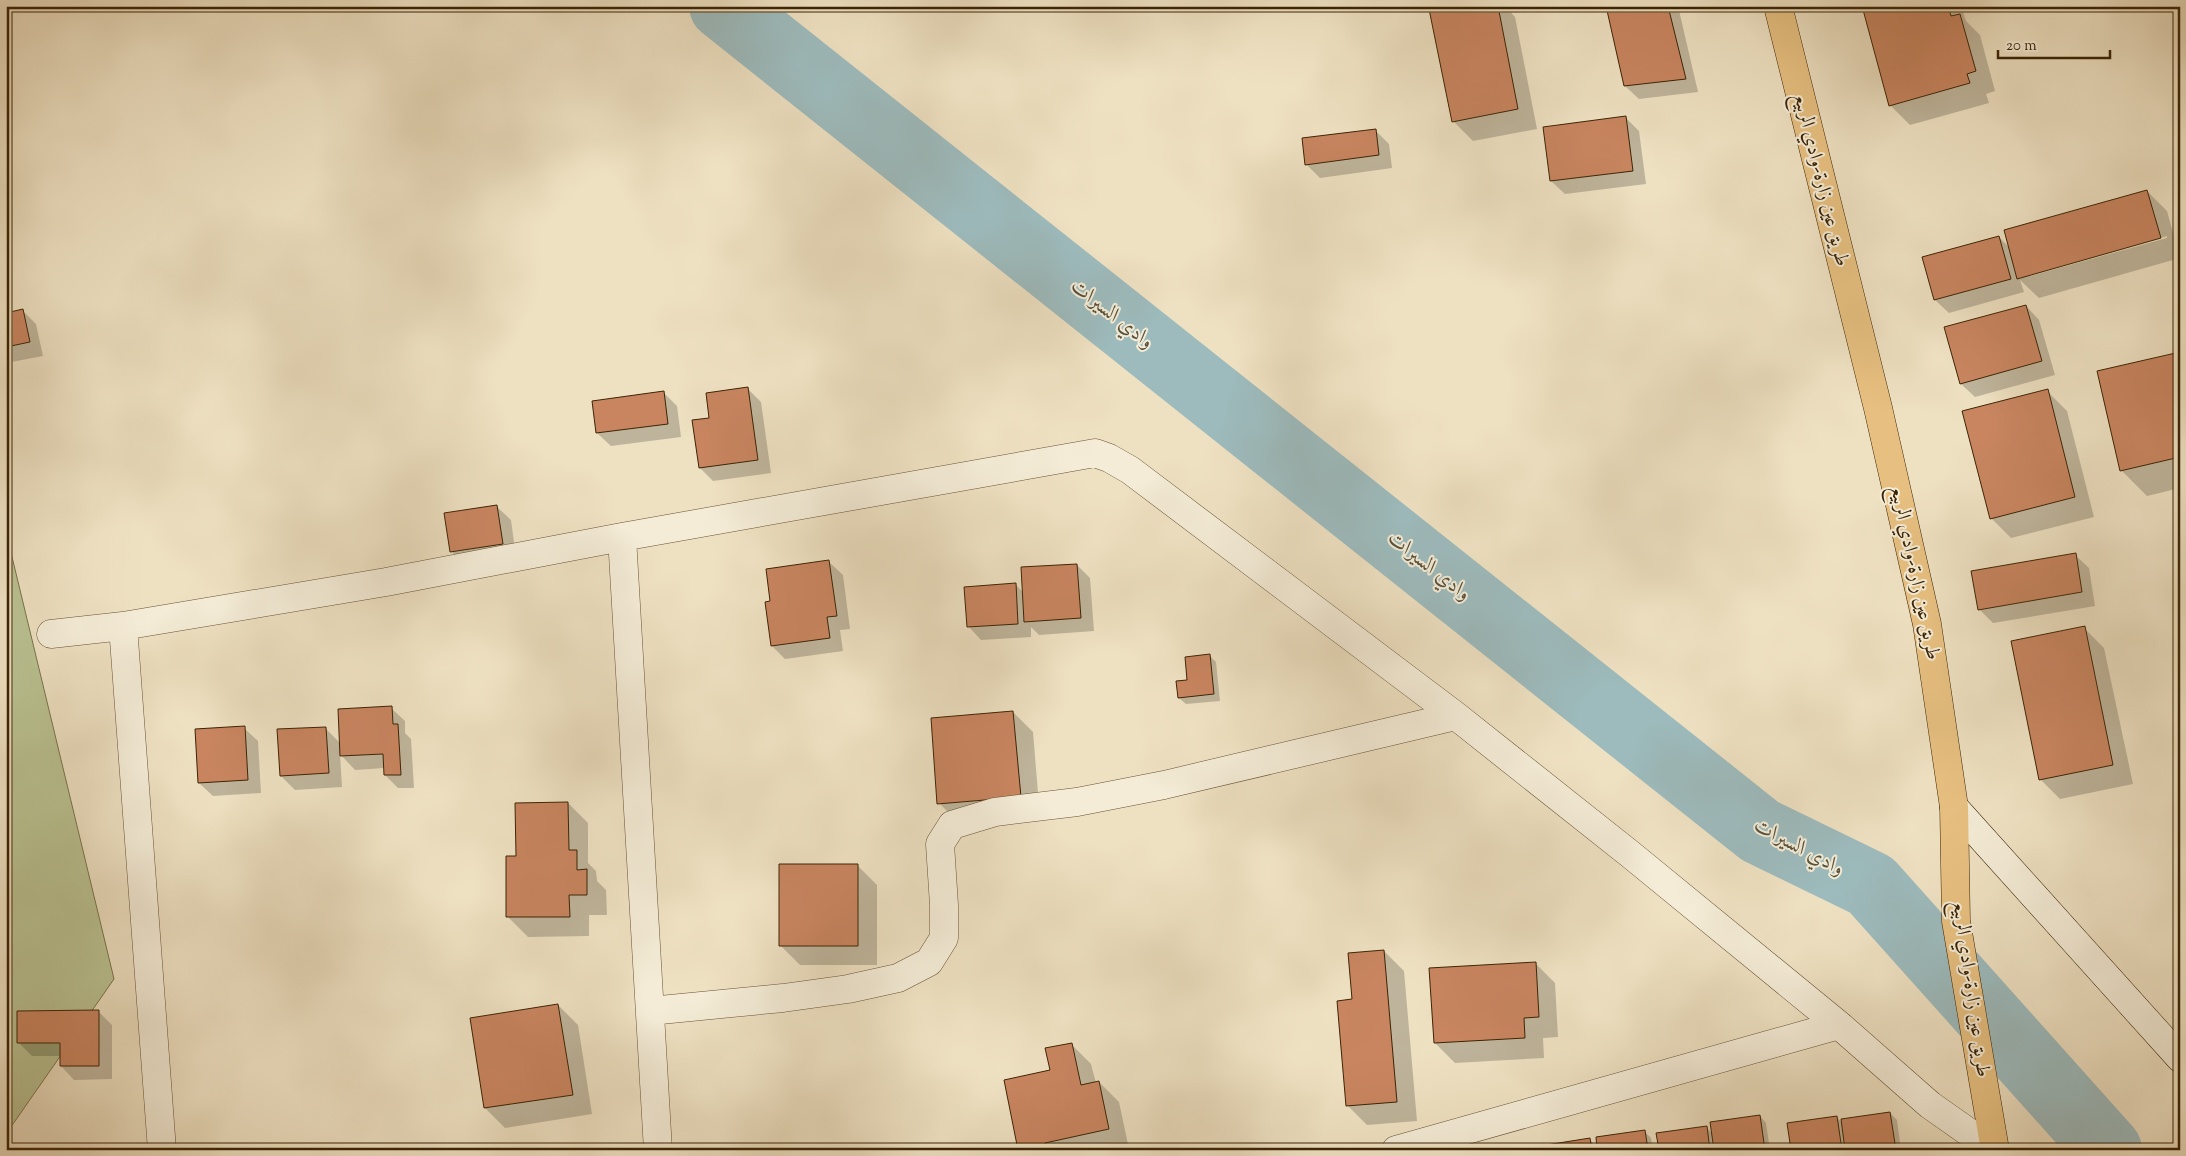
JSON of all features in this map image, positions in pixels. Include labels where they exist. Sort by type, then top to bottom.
[{"type":"main road","name":"طريق عين زارة-وادي الربيع","points":[[1778,6],[1878,408],[1928,624],[1954,807],[1956,920],[1995,1150]]},
{"type":"street","points":[[51,634],[123,626],[386,582],[622,537],[1095,453],[1109,458],[1130,470],[1456,716],[1630,854],[1838,1025],[1930,1105],[1995,1150]]},
{"type":"street","points":[[622,537],[658,1150]]},
{"type":"street","points":[[123,626],[162,1150]]},
{"type":"street","points":[[650,1011],[783,998],[848,989],[898,978],[929,962],[944,938],[940,844],[952,825],[995,812],[1077,802],[1164,785],[1456,716]]},
{"type":"street","points":[[1954,807],[2180,1058]]},
{"type":"street","points":[[1396,1150],[1838,1025]]},
{"type":"green space","points":[[6,532],[114,979],[6,1134]]},
{"type":"building","points":[[1441,6],[1498,6],[1518,109],[1452,122],[1429,9]]},
{"type":"building","points":[[1606,6],[1668,6],[1686,79],[1624,86]]},
{"type":"building","points":[[1862,6],[1948,6],[1951,16],[1960,14],[1976,71],[1967,74],[1970,83],[1889,106]]},
{"type":"building","points":[[1626,116],[1633,171],[1550,181],[1543,127]]},
{"type":"building","points":[[1376,129],[1379,155],[1305,165],[1302,138]]},
{"type":"building","points":[[2147,190],[2161,238],[2017,279],[2004,230]]},
{"type":"building","points":[[1999,236],[2011,279],[1934,300],[1922,257]]},
{"type":"building","points":[[2026,305],[2042,361],[1960,384],[1944,327]]},
{"type":"building","points":[[23,309],[30,342],[6,347],[6,313]]},
{"type":"building","points":[[2180,352],[2180,457],[2120,471],[2097,371]]},
{"type":"building","points":[[748,387],[758,460],[699,468],[692,420],[709,418],[706,393]]},
{"type":"building","points":[[2048,389],[2075,497],[1990,519],[1962,411]]},
{"type":"building","points":[[664,391],[668,424],[596,433],[592,401]]},
{"type":"building","points":[[497,505],[503,544],[450,552],[444,513]]},
{"type":"building","points":[[2076,553],[2082,592],[1978,610],[1971,571]]},
{"type":"building","points":[[829,560],[837,616],[827,617],[830,638],[771,646],[765,602],[770,601],[766,569]]},
{"type":"building","points":[[1077,564],[1081,618],[1024,622],[1021,567]]},
{"type":"building","points":[[1016,583],[1018,624],[967,627],[964,587]]},
{"type":"building","points":[[2085,626],[2113,765],[2039,780],[2011,641]]},
{"type":"building","points":[[1210,654],[1214,694],[1178,698],[1176,681],[1187,680],[1185,657]]},
{"type":"building","points":[[392,706],[393,724],[398,724],[401,775],[384,775],[383,754],[340,756],[338,709]]},
{"type":"building","points":[[1013,711],[1021,797],[937,804],[931,718]]},
{"type":"building","points":[[245,726],[248,780],[198,783],[195,729]]},
{"type":"building","points":[[326,727],[329,773],[280,776],[277,729]]},
{"type":"building","points":[[568,802],[569,850],[577,850],[577,870],[587,869],[587,895],[569,895],[570,917],[506,917],[506,856],[516,856],[515,803]]},
{"type":"building","points":[[779,864],[858,864],[858,946],[779,946]]},
{"type":"building","points":[[1384,950],[1397,1102],[1346,1106],[1337,1001],[1352,999],[1348,953]]},
{"type":"building","points":[[1536,962],[1539,1017],[1524,1018],[1525,1038],[1434,1043],[1429,968]]},
{"type":"building","points":[[558,1004],[573,1095],[484,1108],[470,1018]]},
{"type":"building","points":[[99,1010],[99,1066],[60,1066],[60,1043],[17,1043],[17,1011]]},
{"type":"building","points":[[1072,1043],[1081,1085],[1099,1081],[1109,1129],[1045,1143],[1046,1149],[1018,1150],[1004,1080],[1050,1070],[1045,1048]]},
{"type":"building","points":[[1890,1112],[1896,1150],[1845,1150],[1841,1119]]},
{"type":"building","points":[[1760,1115],[1765,1150],[1714,1150],[1710,1122]]},
{"type":"building","points":[[1837,1116],[1842,1150],[1791,1150],[1787,1123]]},
{"type":"building","points":[[1707,1126],[1710,1150],[1659,1150],[1656,1133]]},
{"type":"building","points":[[1645,1130],[1648,1150],[1597,1150],[1596,1137]]},
{"type":"building","points":[[1590,1138],[1592,1150],[1540,1150],[1540,1146]]},
{"type":"building","points":[[57,1145],[77,1145],[77,1150],[57,1150]]},
{"type":"waterway","name":"وادي السيرات","points":[[723,6],[1760,831],[1871,885],[2108,1150]]}]
